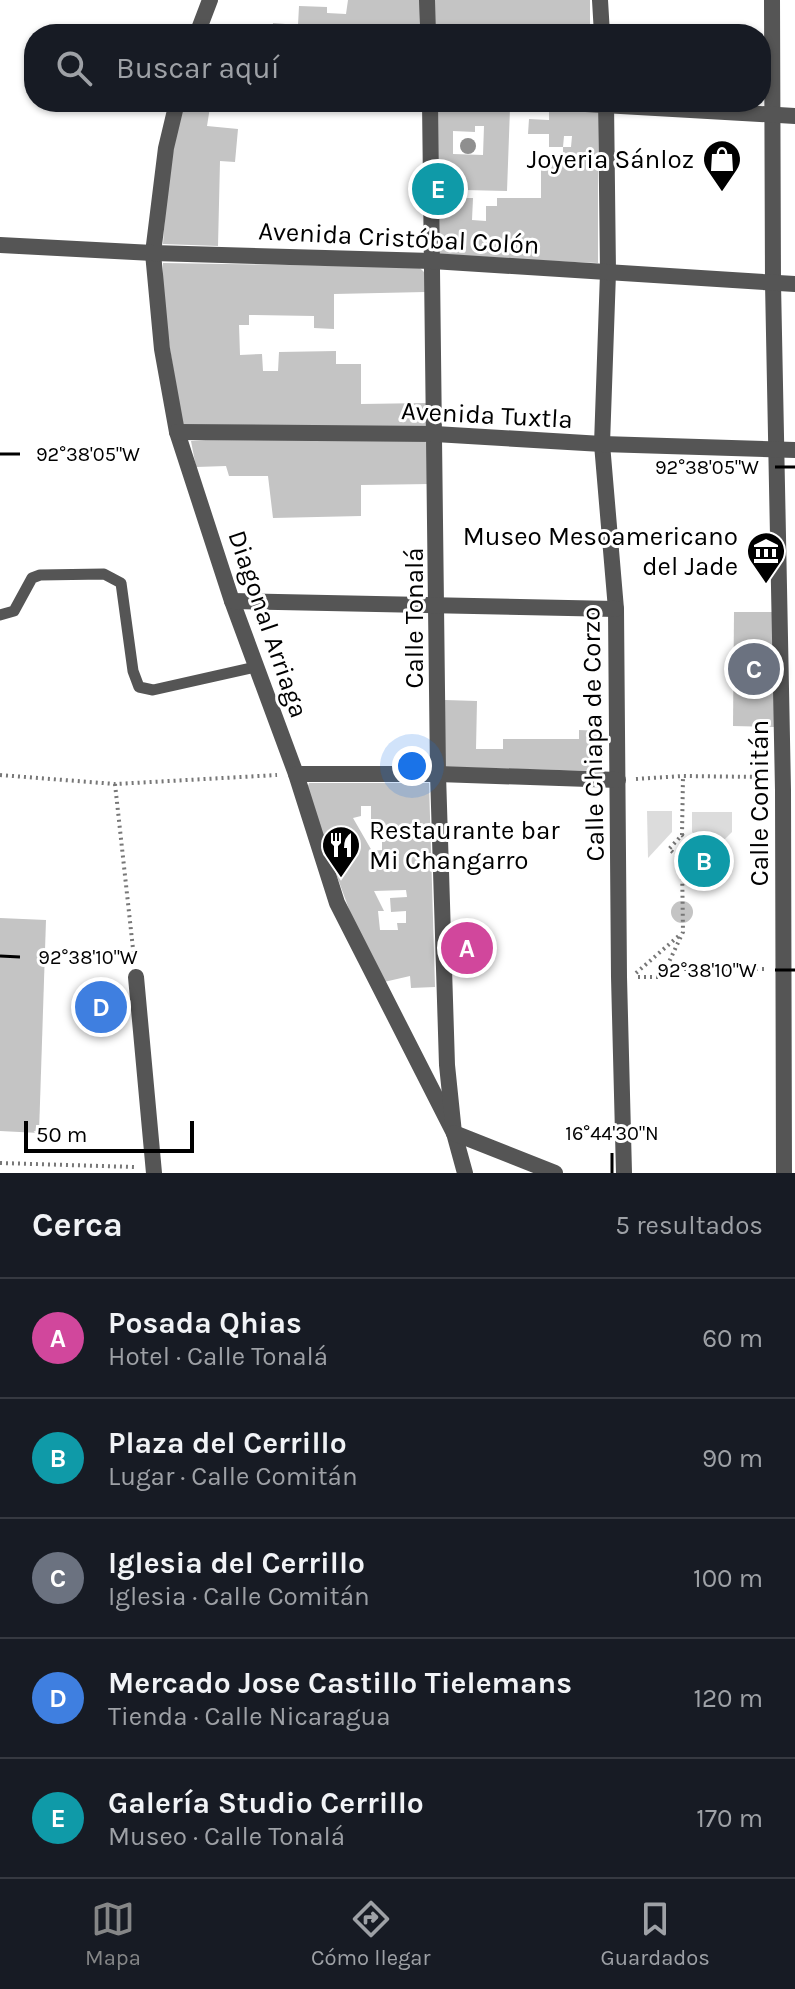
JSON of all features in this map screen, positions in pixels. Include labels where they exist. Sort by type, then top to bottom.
[{"type":"street","points":[[201,24],[210,0]]},
{"type":"street","points":[[427,0],[428,24]]},
{"type":"street","points":[[600,0],[601,24]]},
{"type":"street","name":"Calle Comitán","points":[[772,0],[776,449],[788,619],[784,1173]]},
{"type":"street","name":"Diagonal Arriaga","points":[[175,112],[166,148],[153,253],[162,349],[177,432],[232,601],[296,774],[337,903],[454,1133]]},
{"type":"street","name":"Calle Tonalá","points":[[430,112],[438,774],[447,1065],[454,1133]]},
{"type":"street","name":"Calle Chiapa de Corzo","points":[[606,112],[608,273],[602,444],[616,609],[624,1173]]},
{"type":"street","points":[[728,112],[795,116]]},
{"type":"street","name":"Avenida Cristóbal Colón","points":[[0,245],[432,261],[795,284]]},
{"type":"street","name":"Avenida Tuxtla","points":[[177,432],[435,434],[602,444],[795,450]]},
{"type":"street","points":[[232,601],[616,609]]},
{"type":"street","points":[[296,774],[438,774],[618,780]]},
{"type":"street","points":[[136,977],[154,1170]]},
{"type":"street","points":[[454,1133],[465,1173]]},
{"type":"street","points":[[454,1133],[555,1173]]},
{"type":"lane","points":[[0,615],[14,611],[32,578],[40,575],[104,574],[121,583],[133,671],[139,687],[153,690],[255,667]]},
{"type":"path","points":[[0,775],[115,784],[296,774]]},
{"type":"path","points":[[618,780],[683,776],[787,786]]},
{"type":"path","points":[[682,860],[669,849],[682,835],[683,776]]},
{"type":"path","points":[[115,784],[136,977]]},
{"type":"path","points":[[662,977],[683,932],[682,860],[695,847],[682,835]]},
{"type":"path","points":[[644,967],[683,932]]},
{"type":"path","points":[[666,969],[784,969]]},
{"type":"path","points":[[0,1163],[154,1170]]},
{"type":"shaded area","points":[[647,811],[672,811],[672,832],[648,858]]},
{"type":"shaded area","points":[[692,812],[732,812],[732,832],[712,852],[692,832]]},
{"type":"building","points":[[348,0],[420,0],[419,24],[298,24],[299,6],[327,7],[327,13],[346,14]]},
{"type":"building","points":[[433,0],[590,0],[590,24],[433,24]]},
{"type":"building","points":[[180,112],[209,112],[207,126],[238,129],[235,162],[220,161],[218,246],[163,244],[167,185]]},
{"type":"building","points":[[438,112],[510,112],[507,191],[464,190],[464,198],[473,198],[472,220],[486,221],[486,206],[497,206],[497,198],[541,198],[541,163],[563,162],[563,147],[549,147],[549,134],[528,134],[529,119],[549,120],[549,112],[598,112],[598,263],[433,256]],"holes":[[[475,126],[484,126],[483,155],[453,154],[453,131],[475,132]],[[564,136],[572,136],[571,147],[563,147]]]},
{"type":"building","points":[[163,263],[419,267],[425,273],[425,292],[334,294],[334,329],[314,328],[314,316],[249,315],[249,325],[239,325],[240,355],[262,354],[263,371],[278,371],[279,352],[336,351],[336,364],[361,364],[361,404],[427,403],[427,427],[182,426],[163,304]]},
{"type":"building","points":[[191,441],[425,441],[429,447],[430,484],[361,485],[361,516],[273,518],[268,476],[229,476],[226,466],[196,467]]},
{"type":"building","points":[[734,612],[775,612],[774,727],[733,726]]},
{"type":"building","points":[[445,700],[477,701],[476,749],[503,749],[503,739],[579,739],[579,730],[603,731],[603,771],[443,767]]},
{"type":"building","points":[[309,783],[429,783],[435,987],[411,988],[410,976],[384,982],[357,931],[306,791]],"holes":[[[361,806],[371,806],[371,829],[382,829],[382,850],[372,851],[353,818],[361,816]],[[406,890],[407,897],[390,898],[391,912],[406,911],[406,923],[397,923],[398,930],[380,930],[378,911],[384,911],[374,891]]]},
{"type":"building","points":[[678,901],[686,901],[693,912],[686,923],[678,923],[671,916],[671,908]]},
{"type":"building","points":[[0,918],[46,920],[39,1133],[0,1131]]},
{"type":"place","name":"Galería Studio Cerrillo","points":[[438,189]]},
{"type":"place","name":"Joyeria Sánloz","points":[[722,193]]},
{"type":"place","name":"Museo Mesoamericano del Jade","points":[[766,585]]},
{"type":"place","name":"Iglesia del Cerrillo","points":[[754,669]]},
{"type":"place","name":"Plaza del Cerrillo","points":[[704,861]]},
{"type":"place","name":"Restaurante bar Mi Changarro","points":[[341,879]]},
{"type":"place","name":"Posada Qhias","points":[[467,948]]},
{"type":"place","name":"Mercado Jose Castillo Tielemans","points":[[101,1007]]}]
